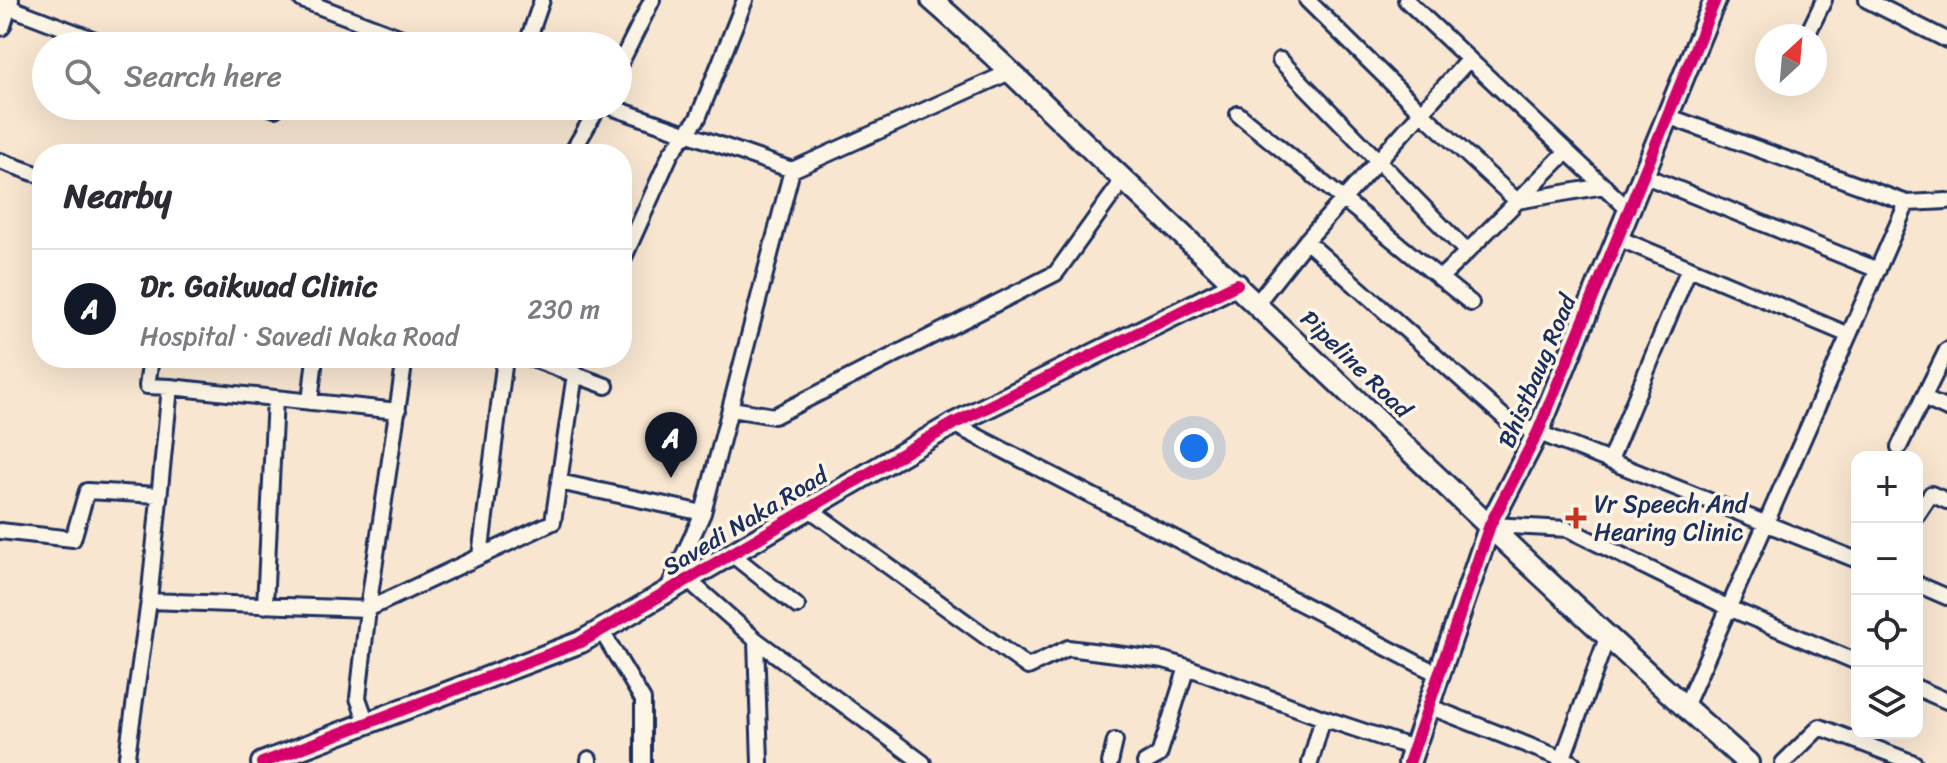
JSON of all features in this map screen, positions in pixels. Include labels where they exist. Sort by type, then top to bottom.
[{"type":"street","points":[[302,0],[386,32]]},
{"type":"street","points":[[531,32],[542,0]]},
{"type":"street","points":[[632,40],[652,0]]},
{"type":"street","points":[[632,240],[671,153],[698,118],[745,0]]},
{"type":"street","name":"Pipeline Road","points":[[932,0],[1012,71],[1123,180],[1257,303],[1298,347],[1607,638],[1748,763]]},
{"type":"street","points":[[1307,0],[1517,201]]},
{"type":"street","points":[[1406,0],[1629,210]]},
{"type":"street","name":"Bhistbaug Road","points":[[1411,756],[1490,525],[1538,432],[1715,0]]},
{"type":"street","points":[[1812,24],[1824,0]]},
{"type":"street","points":[[1867,0],[1947,40]]},
{"type":"street","points":[[1898,15],[1904,0]]},
{"type":"street","points":[[5,10],[70,32]]},
{"type":"street","points":[[1257,303],[1306,241],[1469,59]]},
{"type":"street","points":[[1280,60],[1467,252]]},
{"type":"street","points":[[632,114],[792,170],[1012,71]]},
{"type":"street","points":[[1238,114],[1471,303]]},
{"type":"street","points":[[1667,116],[1907,203],[1947,201]]},
{"type":"street","points":[[577,144],[591,120]]},
{"type":"street","points":[[1440,278],[1567,151]]},
{"type":"street","points":[[0,161],[32,172]]},
{"type":"street","points":[[666,594],[703,513],[792,170]]},
{"type":"street","points":[[1643,175],[1878,270]]},
{"type":"street","points":[[731,409],[774,416],[1056,273],[1123,180]]},
{"type":"street","points":[[1517,201],[1604,186]]},
{"type":"street","points":[[1685,707],[1907,203]]},
{"type":"street","points":[[1618,238],[1849,335]]},
{"type":"street","points":[[1306,241],[1507,420],[1851,558]]},
{"type":"street","points":[[1610,460],[1689,268]]},
{"type":"street","name":"Savedi Naka Road","points":[[262,763],[581,642],[953,424],[1237,284]]},
{"type":"street","points":[[1899,447],[1947,350]]},
{"type":"street","points":[[150,368],[147,386],[398,411]]},
{"type":"street","points":[[310,402],[314,368]]},
{"type":"street","points":[[367,723],[358,698],[404,368]]},
{"type":"street","points":[[480,556],[504,368]]},
{"type":"street","points":[[558,368],[606,386]]},
{"type":"street","points":[[149,601],[368,609],[553,522],[575,374]]},
{"type":"street","points":[[126,763],[149,601],[170,387]]},
{"type":"street","points":[[265,606],[275,398]]},
{"type":"street","points":[[1923,398],[1947,409]]},
{"type":"street","points":[[953,424],[1438,674]]},
{"type":"street","points":[[559,482],[703,513]]},
{"type":"street","points":[[0,531],[73,539],[87,491],[158,495]]},
{"type":"street","points":[[1923,506],[1931,494],[1947,501]]},
{"type":"street","points":[[808,508],[1028,667],[1068,648],[1164,660],[1323,718],[1411,756]]},
{"type":"street","points":[[1490,525],[1568,529],[1729,608],[1851,659]]},
{"type":"street","points":[[730,553],[797,606]]},
{"type":"street","points":[[686,578],[756,640],[920,762]]},
{"type":"street","points":[[1923,587],[1947,597]]},
{"type":"street","points":[[601,630],[643,700],[643,763]]},
{"type":"street","points":[[1428,706],[1565,762],[1607,638]]},
{"type":"street","points":[[756,640],[762,762]]},
{"type":"street","points":[[1145,763],[1159,755],[1187,667]]},
{"type":"street","points":[[1923,691],[1947,701]]},
{"type":"street","points":[[1310,763],[1323,718]]},
{"type":"street","points":[[1783,763],[1820,727],[1914,763]]},
{"type":"street","points":[[1110,763],[1115,741]]},
{"type":"cycle path","points":[[1409,763],[1490,525],[1538,432],[1715,0]]},
{"type":"cycle path","points":[[262,763],[581,642],[953,424],[1237,284]]},
{"type":"place","name":"Dr. Gaikwad Clinic","points":[[671,478]]},
{"type":"place","name":"Vr Speech And Hearing Clinic","points":[[1576,518]]}]
